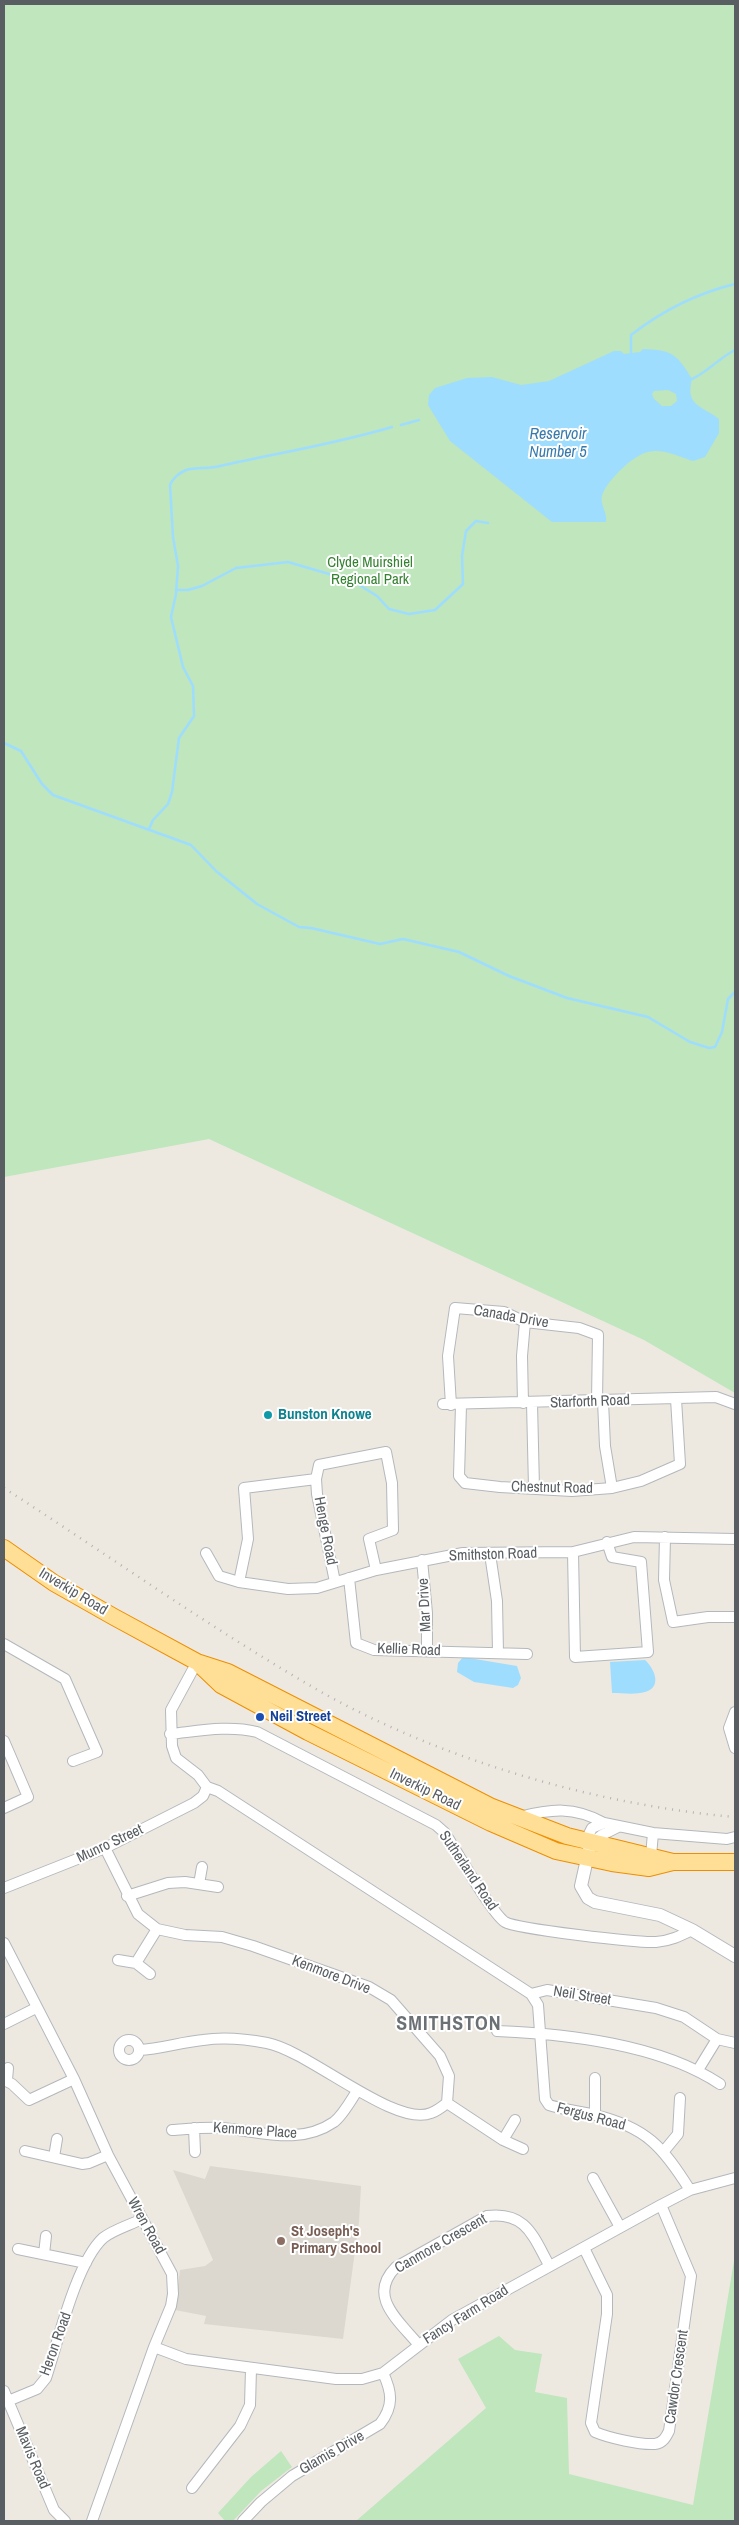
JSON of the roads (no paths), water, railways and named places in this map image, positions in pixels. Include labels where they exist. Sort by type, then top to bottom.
[{"type":"highway","name":"Inverkip Road","points":[[4,1548],[54,1583],[197,1662],[228,1672],[455,1790],[589,1851],[649,1868],[673,1862],[735,1862]]},
{"type":"highway","name":"Inverkip Road","points":[[197,1662],[221,1685],[316,1736],[526,1840],[556,1851],[589,1851],[651,1856],[673,1862]]},
{"type":"street","name":"Canada Drive","points":[[452,1404],[448,1356],[455,1308],[504,1312],[525,1322],[578,1328],[598,1335],[600,1401]]},
{"type":"street","points":[[525,1322],[522,1356],[534,1488]]},
{"type":"street","name":"Starforth Road","points":[[452,1404],[676,1399],[716,1396],[735,1404]]},
{"type":"street","name":"Chestnut Road","points":[[452,1404],[459,1476],[465,1483],[572,1491],[612,1488],[641,1481],[680,1464],[676,1399]]},
{"type":"street","points":[[600,1401],[612,1488]]},
{"type":"street","points":[[239,1582],[248,1539],[244,1488],[316,1479],[319,1465],[386,1452],[392,1483],[394,1530],[369,1539],[376,1570]]},
{"type":"street","name":"Henge Road","points":[[316,1479],[317,1494],[334,1582]]},
{"type":"street","name":"Smithston Road","points":[[206,1553],[219,1576],[239,1582],[288,1589],[317,1588],[376,1570],[462,1553],[572,1552],[634,1537],[735,1539]]},
{"type":"street","points":[[665,1537],[664,1580],[673,1622],[708,1617],[735,1617]]},
{"type":"street","points":[[572,1552],[575,1657],[648,1652],[641,1562],[612,1556],[607,1542]]},
{"type":"street","points":[[490,1554],[497,1601],[498,1653]]},
{"type":"street","name":"Mar Drive","points":[[422,1560],[427,1613],[427,1650]]},
{"type":"street","name":"Kellie Road","points":[[349,1578],[356,1642],[374,1650],[389,1652],[427,1650],[527,1654]]},
{"type":"street","points":[[4,1644],[64,1679],[97,1752],[73,1761]]},
{"type":"street","name":"Neil Street","points":[[197,1662],[171,1710],[170,1734],[176,1758],[198,1775],[207,1787],[218,1791],[531,1994],[547,1990],[656,2008],[684,2017],[717,2039],[735,2043]]},
{"type":"street","points":[[735,1712],[729,1728],[735,1748]]},
{"type":"street","name":"Sutherland Road","points":[[170,1734],[242,1728],[257,1732],[271,1737],[436,1825],[445,1833],[494,1910],[505,1922],[557,1932],[655,1942],[674,1940],[692,1930]]},
{"type":"street","points":[[4,1741],[28,1797],[4,1808]]},
{"type":"street","name":"Munro Street","points":[[4,1888],[105,1848],[194,1803],[203,1796],[207,1787]]},
{"type":"street","points":[[516,1817],[550,1809],[573,1812],[618,1827],[653,1833],[727,1839],[735,1837]]},
{"type":"street","points":[[604,1823],[592,1828],[589,1834],[589,1851],[581,1886],[588,1898],[595,1902],[660,1915],[692,1930],[735,1956]]},
{"type":"street","points":[[589,1851],[618,1827]]},
{"type":"street","points":[[651,1856],[653,1833]]},
{"type":"street","name":"Kenmore Drive","points":[[105,1848],[127,1896],[138,1914],[157,1929],[185,1935],[222,1937],[253,1946],[369,1987],[391,2000],[440,2056],[449,2076],[450,2092],[447,2103]]},
{"type":"street","points":[[199,1884],[202,1867]]},
{"type":"street","points":[[127,1896],[168,1883],[218,1887]]},
{"type":"street","points":[[136,1963],[157,1929]]},
{"type":"street","name":"Wren Road","points":[[4,1943],[74,2079],[108,2155],[168,2265],[174,2285],[171,2306],[154,2347],[92,2521]]},
{"type":"street","points":[[118,1960],[136,1963],[150,1974]]},
{"type":"street","name":"Fergus Road","points":[[531,1994],[538,2005],[545,2098],[549,2105],[595,2114],[628,2125],[648,2136],[664,2151],[690,2190]]},
{"type":"street","points":[[4,2024],[36,2008]]},
{"type":"street","points":[[497,2031],[541,2033],[640,2050],[698,2070],[720,2084]]},
{"type":"street","points":[[139,2050],[159,2049],[203,2040],[242,2039],[269,2043],[318,2065],[357,2091],[398,2110],[415,2115],[430,2114],[447,2103],[503,2140],[523,2149]]},
{"type":"street","points":[[698,2070],[717,2039]]},
{"type":"street","points":[[8,2068],[5,2080],[29,2100],[74,2079]]},
{"type":"street","points":[[595,2078],[595,2114]]},
{"type":"street","name":"Kenmore Place","points":[[172,2130],[222,2128],[279,2136],[300,2136],[319,2130],[336,2121],[357,2091]]},
{"type":"street","points":[[664,2151],[678,2134],[680,2098]]},
{"type":"street","points":[[503,2140],[515,2120]]},
{"type":"street","name":"Kenmore Place","points":[[194,2128],[195,2152]]},
{"type":"street","points":[[54,2157],[57,2139]]},
{"type":"street","points":[[24,2151],[89,2164],[108,2155]]},
{"type":"street","points":[[593,2178],[620,2228]]},
{"type":"street","name":"Fancy Farm Road","points":[[154,2347],[186,2359],[251,2369],[362,2379],[383,2373],[418,2344],[452,2320],[550,2265],[690,2190],[735,2178]]},
{"type":"street","name":"Cawdor Crescent","points":[[584,2248],[607,2295],[607,2314],[591,2423],[595,2432],[605,2437],[656,2444],[666,2439],[670,2431],[691,2276],[661,2205]]},
{"type":"street","name":"Canmore Crescent","points":[[418,2344],[388,2307],[384,2296],[383,2287],[387,2276],[396,2268],[486,2216],[501,2214],[513,2217],[523,2223],[533,2235],[550,2265]]},
{"type":"street","name":"Heron Road","points":[[8,2401],[37,2390],[46,2378],[86,2263],[104,2237],[142,2219]]},
{"type":"street","points":[[44,2254],[46,2236]]},
{"type":"street","points":[[18,2249],[86,2263]]},
{"type":"street","points":[[192,2488],[240,2426],[250,2405],[251,2369]]},
{"type":"street","name":"Glamis Drive","points":[[243,2521],[261,2502],[292,2476],[380,2424],[388,2415],[392,2398],[383,2373]]},
{"type":"street","name":"Mavis Road","points":[[4,2391],[54,2510],[65,2521]]},
{"type":"water","name":"Reservoir Number 5","points":[[643,349],[667,352],[678,359],[692,379],[690,388],[693,400],[719,419],[719,433],[705,457],[693,461],[653,451],[642,454],[622,468],[610,481],[603,493],[602,500],[606,522],[552,522],[450,441],[428,405],[429,395],[435,388],[467,378],[492,377],[521,385],[549,381],[614,351],[621,351],[624,354],[640,352]],"holes":[[[668,390],[676,394],[677,401],[671,406],[662,406],[654,399],[652,394],[654,391]]]},
{"type":"water","points":[[463,1657],[517,1666],[521,1678],[518,1685],[513,1688],[474,1682],[457,1672],[458,1663]]},
{"type":"water","points":[[645,1660],[654,1672],[655,1677],[654,1686],[651,1690],[637,1693],[612,1693],[610,1662]]},
{"type":"waterway","points":[[631,353],[631,335],[643,326],[694,298],[735,284]]},
{"type":"waterway","points":[[692,379],[735,350]]},
{"type":"waterway","points":[[401,425],[419,420]]},
{"type":"waterway","points":[[149,829],[153,820],[168,804],[172,792],[179,738],[194,716],[193,686],[183,667],[171,617],[176,594],[178,566],[173,537],[171,483],[176,476],[186,470],[216,467],[392,427]]},
{"type":"waterway","points":[[176,590],[188,590],[202,586],[236,568],[288,562],[353,581],[377,596],[389,609],[409,614],[435,610],[463,584],[462,556],[466,531],[476,521],[488,523]]},
{"type":"waterway","points":[[4,743],[21,751],[42,784],[53,795],[191,845],[216,871],[257,904],[299,927],[380,944],[403,939],[459,952],[509,976],[567,998],[648,1017],[690,1042],[709,1048],[715,1047],[722,1032],[728,999],[735,992]]},
{"type":"railway","points":[[4,1488],[276,1665],[363,1714],[413,1737],[519,1775],[574,1790],[628,1802],[735,1817]]},
{"type":"place","name":"Bunston Knowe","points":[[268,1415]]},
{"type":"place","name":"Neil Street","points":[[260,1717]]},
{"type":"place","name":"St Joseph's Primary School","points":[[281,2241]]},
{"type":"district","name":"SMITHSTON","points":[[449,2025]]},
{"type":"park label","name":"Clyde Muirshiel Regional Park","points":[[370,572]]}]
